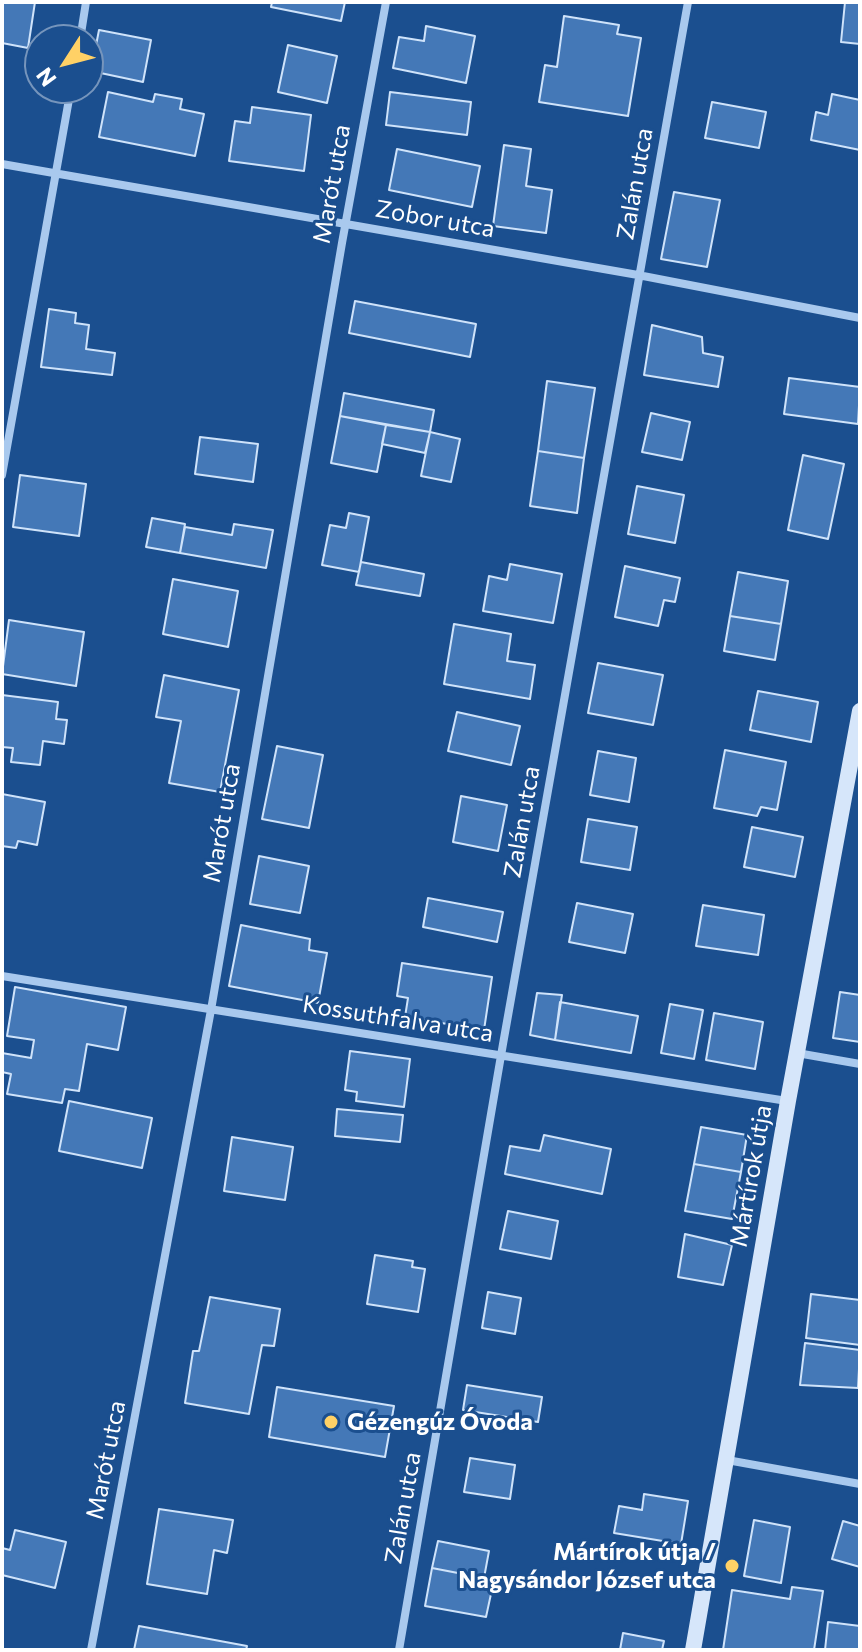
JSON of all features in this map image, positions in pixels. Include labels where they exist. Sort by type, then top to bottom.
[{"type":"street","points":[[83,24],[86,2]]},
{"type":"street","name":"Marót utca","points":[[91,1650],[211,1010],[345,224],[386,2]]},
{"type":"street","name":"Zalán utca","points":[[399,1650],[688,2]]},
{"type":"street","points":[[2,475],[68,104]]},
{"type":"street","name":"Zobor utca","points":[[2,164],[638,275],[860,318]]},
{"type":"street","name":"Mártírok útja","points":[[693,1650],[788,1101],[860,711]]},
{"type":"street","name":"Kossuthfalva utca","points":[[2,976],[788,1101]]},
{"type":"street","points":[[797,1053],[860,1064]]},
{"type":"street","points":[[726,1460],[860,1484]]},
{"type":"building","points":[[2,2],[35,2],[32,24],[24,24],[24,47],[2,43]]},
{"type":"building","points":[[272,2],[345,2],[341,21],[271,7]]},
{"type":"building","points":[[845,2],[860,2],[860,44],[841,42]]},
{"type":"building","points":[[564,16],[619,25],[617,34],[641,38],[628,116],[539,102],[545,65],[557,67]]},
{"type":"building","points":[[426,26],[475,36],[466,83],[393,68],[399,37],[424,41]]},
{"type":"building","points":[[104,31],[151,40],[143,82],[104,74]]},
{"type":"building","points":[[288,45],[337,56],[327,103],[278,92]]},
{"type":"building","points":[[108,92],[153,102],[155,94],[182,99],[180,109],[204,114],[195,156],[99,137]]},
{"type":"building","points":[[390,92],[471,102],[467,135],[386,125]]},
{"type":"building","points":[[832,94],[860,100],[860,150],[811,140],[816,112],[828,115]]},
{"type":"building","points":[[712,102],[766,112],[759,148],[705,138]]},
{"type":"building","points":[[252,107],[311,115],[304,171],[229,161],[235,121],[250,123]]},
{"type":"building","points":[[504,145],[531,149],[526,186],[552,190],[546,233],[493,226]]},
{"type":"building","points":[[397,149],[480,166],[472,207],[389,190]]},
{"type":"building","points":[[674,192],[720,200],[707,267],[661,259]]},
{"type":"building","points":[[355,301],[476,324],[470,357],[349,333]]},
{"type":"building","points":[[49,309],[76,313],[75,323],[89,325],[86,349],[115,353],[112,375],[41,367]]},
{"type":"building","points":[[652,325],[702,337],[703,353],[723,357],[718,387],[644,375]]},
{"type":"building","points":[[789,378],[860,387],[858,424],[784,414]]},
{"type":"building","points":[[547,381],[595,388],[584,458],[538,451]]},
{"type":"building","points":[[344,393],[434,410],[430,432],[340,416]]},
{"type":"building","points":[[651,413],[690,422],[682,460],[642,452]]},
{"type":"building","points":[[340,416],[386,425],[377,472],[331,463]]},
{"type":"building","points":[[386,425],[430,432],[425,453],[382,444]]},
{"type":"building","points":[[430,432],[460,439],[451,482],[421,476]]},
{"type":"building","points":[[200,437],[258,444],[253,482],[195,474]]},
{"type":"building","points":[[538,451],[584,458],[577,513],[530,506]]},
{"type":"building","points":[[803,455],[844,464],[828,539],[788,530]]},
{"type":"building","points":[[20,475],[86,484],[79,536],[13,527]]},
{"type":"building","points":[[637,486],[684,495],[675,543],[628,534]]},
{"type":"building","points":[[349,513],[369,517],[359,572],[322,565],[330,525],[346,528]]},
{"type":"building","points":[[152,518],[185,524],[180,553],[146,547]]},
{"type":"building","points":[[234,524],[273,530],[266,568],[180,553],[185,527],[232,535]]},
{"type":"building","points":[[361,562],[424,574],[420,596],[356,585]]},
{"type":"building","points":[[510,564],[562,574],[553,623],[483,611],[489,576],[507,580]]},
{"type":"building","points":[[625,566],[680,578],[675,602],[664,600],[658,626],[615,617]]},
{"type":"building","points":[[738,572],[788,581],[781,624],[730,616]]},
{"type":"building","points":[[173,579],[238,591],[228,647],[163,634]]},
{"type":"building","points":[[730,616],[781,624],[775,660],[724,651]]},
{"type":"building","points":[[9,620],[84,632],[76,686],[2,674]]},
{"type":"building","points":[[454,624],[511,634],[507,661],[535,665],[530,699],[444,684]]},
{"type":"building","points":[[598,663],[663,675],[653,725],[588,713]]},
{"type":"building","points":[[164,675],[239,690],[220,792],[169,783],[181,721],[156,717]]},
{"type":"building","points":[[758,691],[818,702],[811,742],[750,730]]},
{"type":"building","points":[[2,695],[58,702],[56,719],[67,720],[64,744],[43,741],[40,765],[11,762],[13,748],[2,747]]},
{"type":"building","points":[[457,712],[520,726],[511,765],[448,751]]},
{"type":"building","points":[[277,746],[323,755],[309,828],[262,819]]},
{"type":"building","points":[[725,750],[786,762],[777,810],[761,807],[757,816],[714,808]]},
{"type":"building","points":[[598,751],[636,758],[629,802],[590,795]]},
{"type":"building","points":[[2,794],[45,802],[37,845],[18,841],[16,848],[2,846]]},
{"type":"building","points":[[461,796],[507,805],[498,851],[453,842]]},
{"type":"building","points":[[588,819],[637,827],[630,870],[581,862]]},
{"type":"building","points":[[752,827],[803,837],[795,877],[744,867]]},
{"type":"building","points":[[259,856],[309,866],[300,913],[250,904]]},
{"type":"building","points":[[428,898],[503,912],[497,942],[423,927]]},
{"type":"building","points":[[577,903],[633,914],[625,953],[569,942]]},
{"type":"building","points":[[703,905],[764,915],[758,955],[696,946]]},
{"type":"building","points":[[241,925],[310,939],[309,950],[327,953],[318,1003],[229,986]]},
{"type":"building","points":[[402,963],[492,977],[484,1030],[405,1017],[408,998],[397,996]]},
{"type":"building","points":[[15,987],[126,1007],[118,1050],[87,1044],[79,1091],[65,1089],[62,1103],[7,1094],[11,1074],[2,1072],[2,1053],[31,1058],[34,1040],[7,1036]]},
{"type":"building","points":[[840,992],[860,995],[860,1042],[833,1038]]},
{"type":"building","points":[[537,993],[562,995],[555,1040],[530,1035]]},
{"type":"building","points":[[560,1002],[638,1016],[631,1053],[555,1040]]},
{"type":"building","points":[[670,1004],[703,1010],[694,1059],[661,1053]]},
{"type":"building","points":[[714,1013],[763,1022],[755,1069],[706,1060]]},
{"type":"building","points":[[350,1051],[410,1059],[404,1107],[356,1101],[357,1092],[345,1090]]},
{"type":"building","points":[[69,1101],[152,1118],[142,1168],[59,1151]]},
{"type":"building","points":[[337,1109],[403,1115],[400,1142],[335,1136]]},
{"type":"building","points":[[701,1127],[747,1135],[741,1172],[694,1164]]},
{"type":"building","points":[[544,1135],[611,1149],[602,1194],[505,1174],[510,1146],[540,1151]]},
{"type":"building","points":[[232,1137],[293,1147],[285,1200],[224,1191]]},
{"type":"building","points":[[694,1164],[741,1172],[732,1219],[685,1211]]},
{"type":"building","points":[[508,1211],[558,1221],[551,1259],[500,1249]]},
{"type":"building","points":[[685,1234],[732,1245],[723,1285],[678,1277]]},
{"type":"building","points":[[375,1255],[413,1261],[412,1267],[425,1269],[418,1312],[367,1304]]},
{"type":"building","points":[[488,1292],[521,1298],[515,1334],[482,1328]]},
{"type":"building","points":[[811,1294],[860,1300],[860,1345],[806,1338]]},
{"type":"building","points":[[210,1297],[280,1309],[274,1346],[262,1345],[249,1414],[185,1403],[193,1351],[199,1351]]},
{"type":"building","points":[[805,1343],[860,1350],[858,1388],[800,1385]]},
{"type":"building","points":[[467,1385],[542,1397],[538,1422],[463,1410]]},
{"type":"building","name":"Gézengúz Óvoda","points":[[277,1387],[394,1406],[385,1457],[269,1437]]},
{"type":"building","points":[[470,1458],[515,1465],[510,1499],[464,1492]]},
{"type":"building","points":[[644,1494],[688,1501],[681,1544],[614,1533],[619,1506],[642,1510]]},
{"type":"building","points":[[159,1509],[233,1520],[227,1553],[214,1550],[207,1594],[147,1584]]},
{"type":"building","points":[[754,1520],[790,1527],[781,1583],[744,1576]]},
{"type":"building","points":[[843,1521],[860,1526],[860,1567],[832,1559]]},
{"type":"building","points":[[15,1530],[66,1542],[55,1588],[2,1575],[2,1548],[10,1550]]},
{"type":"building","points":[[438,1541],[489,1551],[484,1578],[432,1568]]},
{"type":"building","points":[[432,1568],[494,1580],[486,1617],[425,1606]]},
{"type":"building","points":[[792,1587],[823,1591],[814,1650],[723,1650],[732,1590],[790,1599]]},
{"type":"building","points":[[828,1622],[860,1626],[860,1650],[825,1650]]},
{"type":"building","points":[[139,1626],[247,1646],[246,1650],[134,1650]]},
{"type":"building","points":[[623,1633],[664,1641],[662,1650],[620,1650]]},
{"type":"place","name":"Gézengúz Óvoda","points":[[331,1422]]},
{"type":"place","name":"Mártírok útja / Nagysándor József utca","points":[[732,1566]]}]
